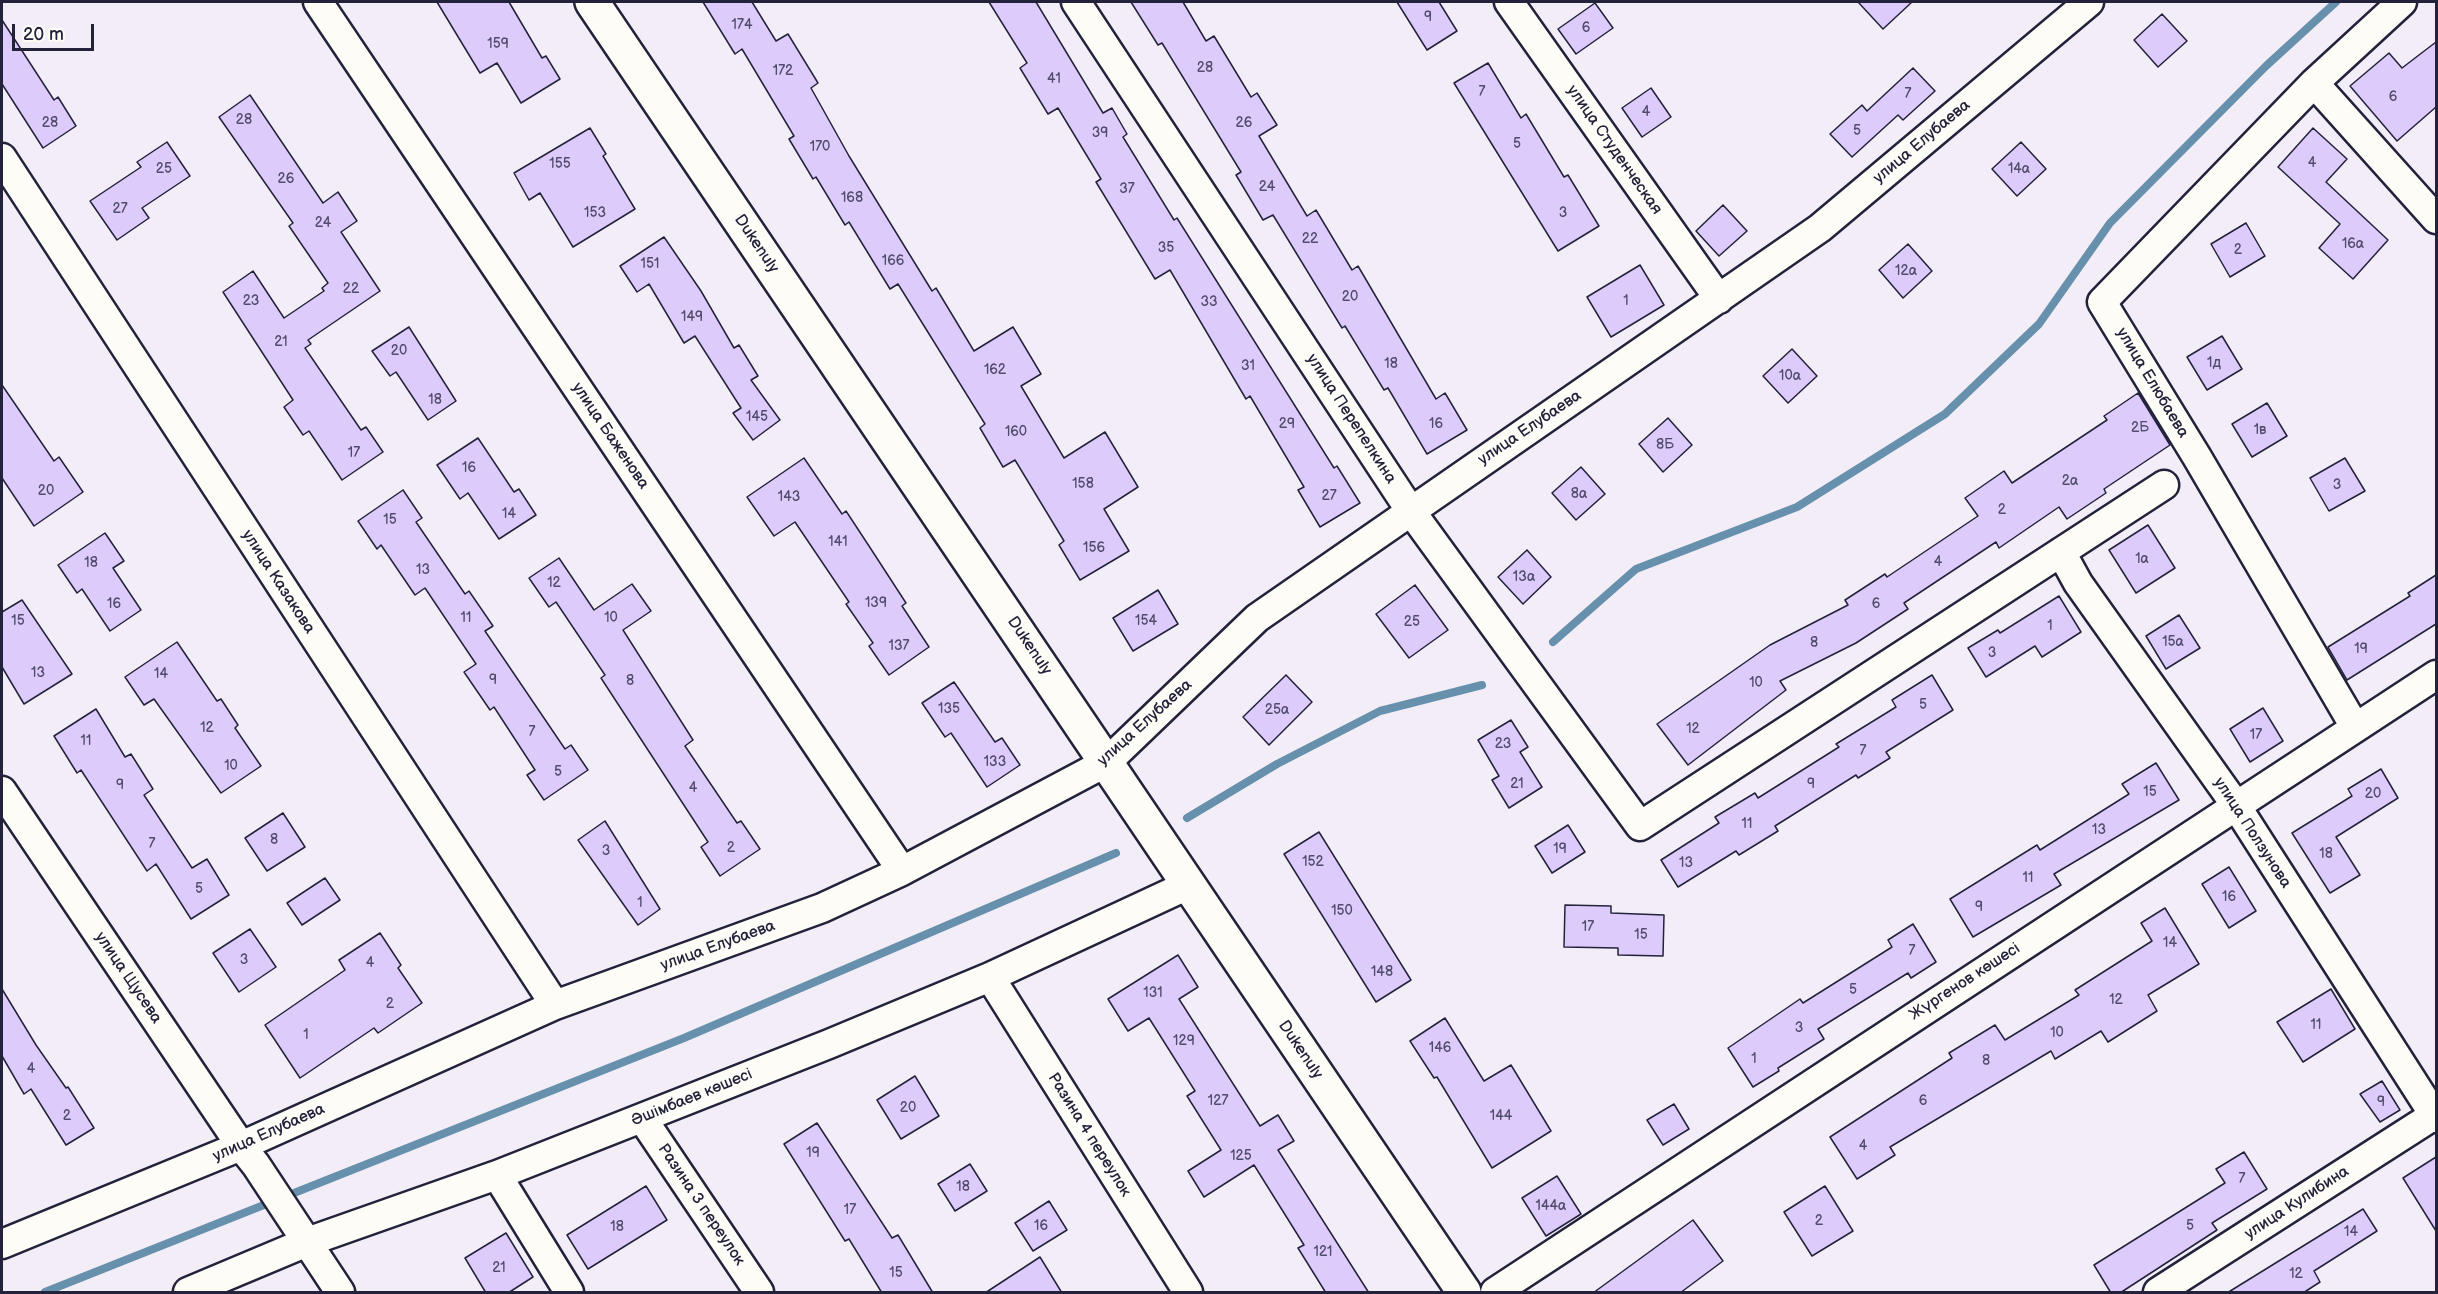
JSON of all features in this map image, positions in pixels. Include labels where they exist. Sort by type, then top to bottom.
[{"type":"street","name":"улица Баженова","points":[[318,2],[902,871]]},
{"type":"street","name":"Dukenuly","points":[[592,2],[1464,1293]]},
{"type":"street","name":"улица Перепелкина","points":[[1076,2],[1410,510],[1640,826],[2061,552]]},
{"type":"street","name":"улица Студенческая","points":[[1509,2],[1719,298]]},
{"type":"street","name":"улица Елубаева","points":[[2,1244],[249,1155],[555,1005],[822,908],[902,871],[1107,762],[1257,618],[1820,228],[2089,2]]},
{"type":"street","name":"улица Елюбаева","points":[[2355,727],[2197,457],[2102,302],[2314,83],[2402,2]]},
{"type":"street","points":[[2314,83],[2436,219]]},
{"type":"street","name":"улица Казакова","points":[[2,158],[555,1005]]},
{"type":"street","points":[[2061,552],[2164,485]]},
{"type":"street","name":"улица Ползунова","points":[[2061,552],[2078,583],[2235,804],[2436,1116]]},
{"type":"street","name":"Жүргенов көшесі","points":[[1495,1293],[2235,804],[2436,675]]},
{"type":"street","name":"улица Щусева","points":[[2,791],[340,1293]]},
{"type":"street","name":"Әшімбаев көшесі","points":[[188,1293],[306,1242],[497,1175],[990,977],[1188,885]]},
{"type":"street","name":"Разина 4 переулок","points":[[990,977],[1188,1293]]},
{"type":"street","name":"улица Кулибина","points":[[2158,1293],[2436,1116]]},
{"type":"street","name":"Разина 3 переулок","points":[[642,1118],[759,1293]]},
{"type":"street","points":[[497,1175],[569,1293]]},
{"type":"building","points":[[437,2],[509,2],[542,58],[546,56],[560,79],[521,103],[497,63],[480,73]]},
{"type":"building","points":[[703,2],[752,2],[776,41],[788,34],[818,83],[811,88],[849,156],[932,291],[936,288],[974,351],[1013,327],[1041,374],[1021,386],[1064,458],[1105,432],[1138,487],[1104,509],[1129,551],[1080,580],[1059,545],[1064,541],[1015,460],[1003,467],[980,428],[985,424],[898,284],[890,289],[849,222],[845,225],[816,177],[813,179],[789,139],[794,136],[742,49],[735,54]]},
{"type":"building","points":[[989,2],[1036,2],[1103,113],[1112,108],[1127,134],[1123,137],[1174,220],[1177,218],[1334,468],[1337,466],[1360,503],[1320,527],[1298,490],[1304,487],[1250,396],[1246,399],[1170,270],[1155,279],[1096,182],[1101,179],[1058,108],[1048,114],[1020,68],[1027,63]]},
{"type":"building","points":[[1131,2],[1183,2],[1206,41],[1214,36],[1251,97],[1257,93],[1277,125],[1259,136],[1307,216],[1316,210],[1352,270],[1358,266],[1436,399],[1445,393],[1467,430],[1427,454],[1388,388],[1384,390],[1345,326],[1342,328],[1273,215],[1263,220],[1236,175],[1241,172],[1162,43],[1158,45]]},
{"type":"building","points":[[1397,2],[1439,2],[1457,31],[1427,50]]},
{"type":"building","points":[[1858,2],[1912,2],[1883,29]]},
{"type":"building","points":[[1595,3],[1613,28],[1576,54],[1558,29]]},
{"type":"building","points":[[2162,14],[2187,41],[2158,67],[2134,40]]},
{"type":"building","points":[[2,20],[54,100],[58,97],[76,126],[43,148],[2,84]]},
{"type":"building","points":[[2436,42],[2436,107],[2397,141],[2350,86],[2389,53],[2402,68]]},
{"type":"building","points":[[1488,63],[1521,118],[1526,114],[1564,177],[1568,175],[1599,226],[1558,251],[1454,83]]},
{"type":"building","points":[[1913,68],[1935,91],[1903,120],[1898,115],[1852,157],[1830,134],[1862,105],[1867,111]]},
{"type":"building","points":[[1651,88],[1671,117],[1642,137],[1622,108]]},
{"type":"building","points":[[250,95],[323,203],[338,192],[357,221],[341,232],[380,291],[308,340],[311,344],[305,348],[361,430],[366,427],[383,452],[342,480],[309,431],[303,435],[284,407],[293,400],[223,292],[253,271],[284,318],[324,291],[322,288],[328,283],[289,226],[293,223],[219,117]]},
{"type":"building","points":[[590,128],[606,154],[603,156],[635,209],[573,247],[540,193],[529,200],[514,173]]},
{"type":"building","points":[[2313,128],[2347,159],[2326,182],[2388,240],[2353,279],[2319,248],[2340,224],[2278,167]]},
{"type":"building","points":[[167,142],[190,176],[142,208],[149,218],[117,240],[90,201],[141,167],[137,162]]},
{"type":"building","points":[[2021,142],[2046,169],[2017,196],[1992,169]]},
{"type":"building","points":[[1723,205],[1747,231],[1719,256],[1696,231]]},
{"type":"building","points":[[2246,223],[2265,256],[2230,277],[2211,244]]},
{"type":"building","points":[[664,237],[701,291],[734,348],[739,345],[758,376],[751,380],[780,420],[753,440],[733,413],[741,408],[695,336],[684,343],[649,284],[637,292],[620,266]]},
{"type":"building","points":[[1908,244],[1932,271],[1903,298],[1879,270]]},
{"type":"building","points":[[1640,265],[1664,305],[1611,337],[1587,297]]},
{"type":"building","points":[[409,327],[456,401],[428,420],[396,372],[390,376],[372,351]]},
{"type":"building","points":[[2222,336],[2242,369],[2207,390],[2187,357]]},
{"type":"building","points":[[1792,349],[1817,376],[1788,403],[1763,376]]},
{"type":"building","points":[[2,385],[54,461],[59,457],[83,492],[34,526],[2,478]]},
{"type":"building","points":[[2138,393],[2170,445],[2104,489],[2106,493],[2067,519],[2059,507],[1999,548],[1996,542],[1904,603],[1908,609],[1856,643],[1780,681],[1786,690],[1688,765],[1657,724],[1770,645],[1848,605],[1845,600],[1885,574],[1887,577],[1978,516],[1965,498],[2004,471],[2012,483],[2107,420],[2104,416]]},
{"type":"building","points":[[2267,403],[2287,436],[2252,457],[2232,424]]},
{"type":"building","points":[[1668,418],[1692,445],[1663,472],[1639,444]]},
{"type":"building","points":[[478,438],[514,492],[519,489],[536,515],[499,539],[468,493],[460,499],[437,465]]},
{"type":"building","points":[[804,458],[842,514],[846,511],[906,603],[902,606],[929,647],[889,675],[869,646],[873,643],[846,604],[849,602],[795,522],[774,536],[747,497]]},
{"type":"building","points":[[2345,458],[2365,491],[2329,511],[2310,478]]},
{"type":"building","points":[[1581,467],[1605,494],[1576,520],[1552,493]]},
{"type":"building","points":[[403,490],[422,518],[416,522],[465,594],[469,591],[493,626],[485,631],[565,749],[571,745],[588,770],[544,800],[527,775],[535,770],[494,707],[490,710],[464,672],[476,664],[425,588],[415,595],[381,545],[377,549],[358,521]]},
{"type":"building","points":[[2148,525],[2175,568],[2136,593],[2109,550]]},
{"type":"building","points":[[105,533],[124,561],[113,568],[141,610],[110,631],[82,589],[77,593],[58,565]]},
{"type":"building","points":[[1527,550],[1551,577],[1523,604],[1498,577]]},
{"type":"building","points":[[559,558],[594,610],[632,584],[651,611],[623,630],[693,740],[685,746],[737,823],[741,821],[760,849],[720,876],[701,847],[708,842],[601,678],[605,675],[556,602],[549,607],[529,578]]},
{"type":"building","points":[[2436,575],[2436,624],[2347,680],[2328,647],[2410,596],[2408,593]]},
{"type":"building","points":[[1415,585],[1448,630],[1409,658],[1376,614]]},
{"type":"building","points":[[1158,590],[1178,624],[1133,651],[1113,618]]},
{"type":"building","points":[[2059,596],[2081,632],[2042,657],[2035,646],[1986,677],[1968,648],[1998,630],[2000,633]]},
{"type":"building","points":[[22,600],[72,674],[24,704],[2,667],[2,612]]},
{"type":"building","points":[[2179,615],[2200,648],[2166,669],[2146,636]]},
{"type":"building","points":[[177,642],[217,701],[221,699],[238,725],[235,728],[261,766],[221,793],[154,699],[144,705],[125,677]]},
{"type":"building","points":[[1286,675],[1312,702],[1269,745],[1243,717]]},
{"type":"building","points":[[1932,675],[1953,710],[1886,752],[1890,758],[1858,778],[1856,775],[1775,826],[1778,831],[1739,855],[1736,851],[1678,887],[1661,860],[1719,823],[1715,817],[1755,793],[1758,798],[1839,747],[1836,744],[1896,707],[1892,700]]},
{"type":"building","points":[[954,682],[995,742],[1002,738],[1020,765],[987,787],[951,733],[945,737],[922,703]]},
{"type":"building","points":[[2263,708],[2283,741],[2250,762],[2230,729]]},
{"type":"building","points":[[96,709],[125,757],[131,754],[153,789],[144,795],[192,868],[207,859],[229,895],[191,919],[156,864],[147,871],[81,770],[77,773],[54,736]]},
{"type":"building","points":[[1511,720],[1528,747],[1520,752],[1542,787],[1509,808],[1492,780],[1499,776],[1478,740]]},
{"type":"building","points":[[2156,763],[2179,800],[2054,874],[2061,885],[1973,937],[1950,899],[2037,845],[2040,850],[2129,794],[2122,784]]},
{"type":"building","points":[[2381,769],[2398,798],[2336,837],[2360,875],[2330,893],[2292,833],[2352,796],[2348,789]]},
{"type":"building","points":[[283,813],[305,847],[267,871],[245,838]]},
{"type":"building","points":[[605,821],[660,909],[638,925],[578,840]]},
{"type":"building","points":[[1568,825],[1585,852],[1552,873],[1535,846]]},
{"type":"building","points":[[1319,832],[1411,980],[1376,1002],[1284,854]]},
{"type":"building","points":[[2229,867],[2256,911],[2229,928],[2202,884]]},
{"type":"building","points":[[325,878],[340,900],[302,925],[287,903]]},
{"type":"building","points":[[1565,905],[1611,906],[1611,913],[1664,915],[1663,956],[1618,955],[1618,948],[1564,947]]},
{"type":"building","points":[[2165,908],[2199,964],[2148,995],[2157,1011],[2108,1042],[2101,1031],[2055,1059],[2051,1051],[1890,1147],[1895,1155],[1857,1179],[1830,1137],[1952,1058],[1949,1053],[1995,1025],[2005,1040],[2079,995],[2075,990],[2152,941],[2141,923]]},
{"type":"building","points":[[1913,924],[1936,962],[1911,978],[1908,973],[1818,1029],[1824,1039],[1753,1087],[1728,1048],[1800,999],[1803,1003],[1892,947],[1888,940]]},
{"type":"building","points":[[250,929],[276,967],[239,992],[213,953]]},
{"type":"building","points":[[380,933],[401,965],[398,968],[422,1003],[378,1033],[374,1028],[300,1078],[265,1025],[345,970],[339,960]]},
{"type":"building","points":[[1178,955],[1198,987],[1179,999],[1260,1126],[1278,1115],[1294,1141],[1278,1150],[1369,1293],[1326,1293],[1298,1248],[1304,1245],[1254,1165],[1204,1197],[1188,1171],[1221,1150],[1187,1096],[1195,1091],[1149,1018],[1128,1031],[1108,999]]},
{"type":"building","points":[[2,989],[36,1045],[66,1088],[68,1087],[94,1128],[66,1145],[31,1089],[24,1094],[2,1056]]},
{"type":"building","points":[[2331,989],[2355,1029],[2303,1062],[2277,1022]]},
{"type":"building","points":[[1445,1018],[1484,1081],[1511,1065],[1551,1131],[1492,1168],[1437,1077],[1434,1078],[1410,1041]]},
{"type":"building","points":[[915,1076],[939,1116],[901,1139],[877,1100]]},
{"type":"building","points":[[2382,1081],[2400,1110],[2380,1122],[2360,1094]]},
{"type":"building","points":[[1674,1104],[1689,1129],[1663,1145],[1647,1120]]},
{"type":"building","points":[[817,1123],[892,1238],[898,1235],[933,1293],[882,1293],[849,1239],[845,1241],[784,1144]]},
{"type":"building","points":[[2244,1152],[2267,1189],[2212,1223],[2217,1230],[2120,1293],[2111,1293],[2094,1265],[2225,1183],[2216,1169]]},
{"type":"building","points":[[2436,1157],[2436,1231],[2403,1178]]},
{"type":"building","points":[[970,1164],[987,1191],[955,1211],[938,1184]]},
{"type":"building","points":[[1557,1176],[1581,1214],[1546,1236],[1522,1198]]},
{"type":"building","points":[[646,1186],[667,1220],[588,1269],[567,1235]]},
{"type":"building","points":[[1825,1186],[1853,1231],[1812,1256],[1784,1212]]},
{"type":"building","points":[[1049,1201],[1067,1230],[1033,1251],[1015,1223]]},
{"type":"building","points":[[2363,1209],[2377,1231],[2314,1271],[2320,1282],[2303,1293],[2227,1293]]},
{"type":"building","points":[[1693,1220],[1723,1261],[1680,1293],[1593,1293]]},
{"type":"building","points":[[506,1233],[533,1277],[508,1293],[486,1293],[465,1258]]},
{"type":"building","points":[[1040,1257],[1062,1293],[985,1293]]},
{"type":"waterway","points":[[1553,642],[1636,569],[1797,507],[1945,414],[2039,324],[2110,223],[2266,66],[2336,2]]},
{"type":"waterway","points":[[1187,818],[1277,764],[1380,711],[1482,685]]},
{"type":"waterway","points":[[45,1292],[684,1038],[1116,853]]}]
